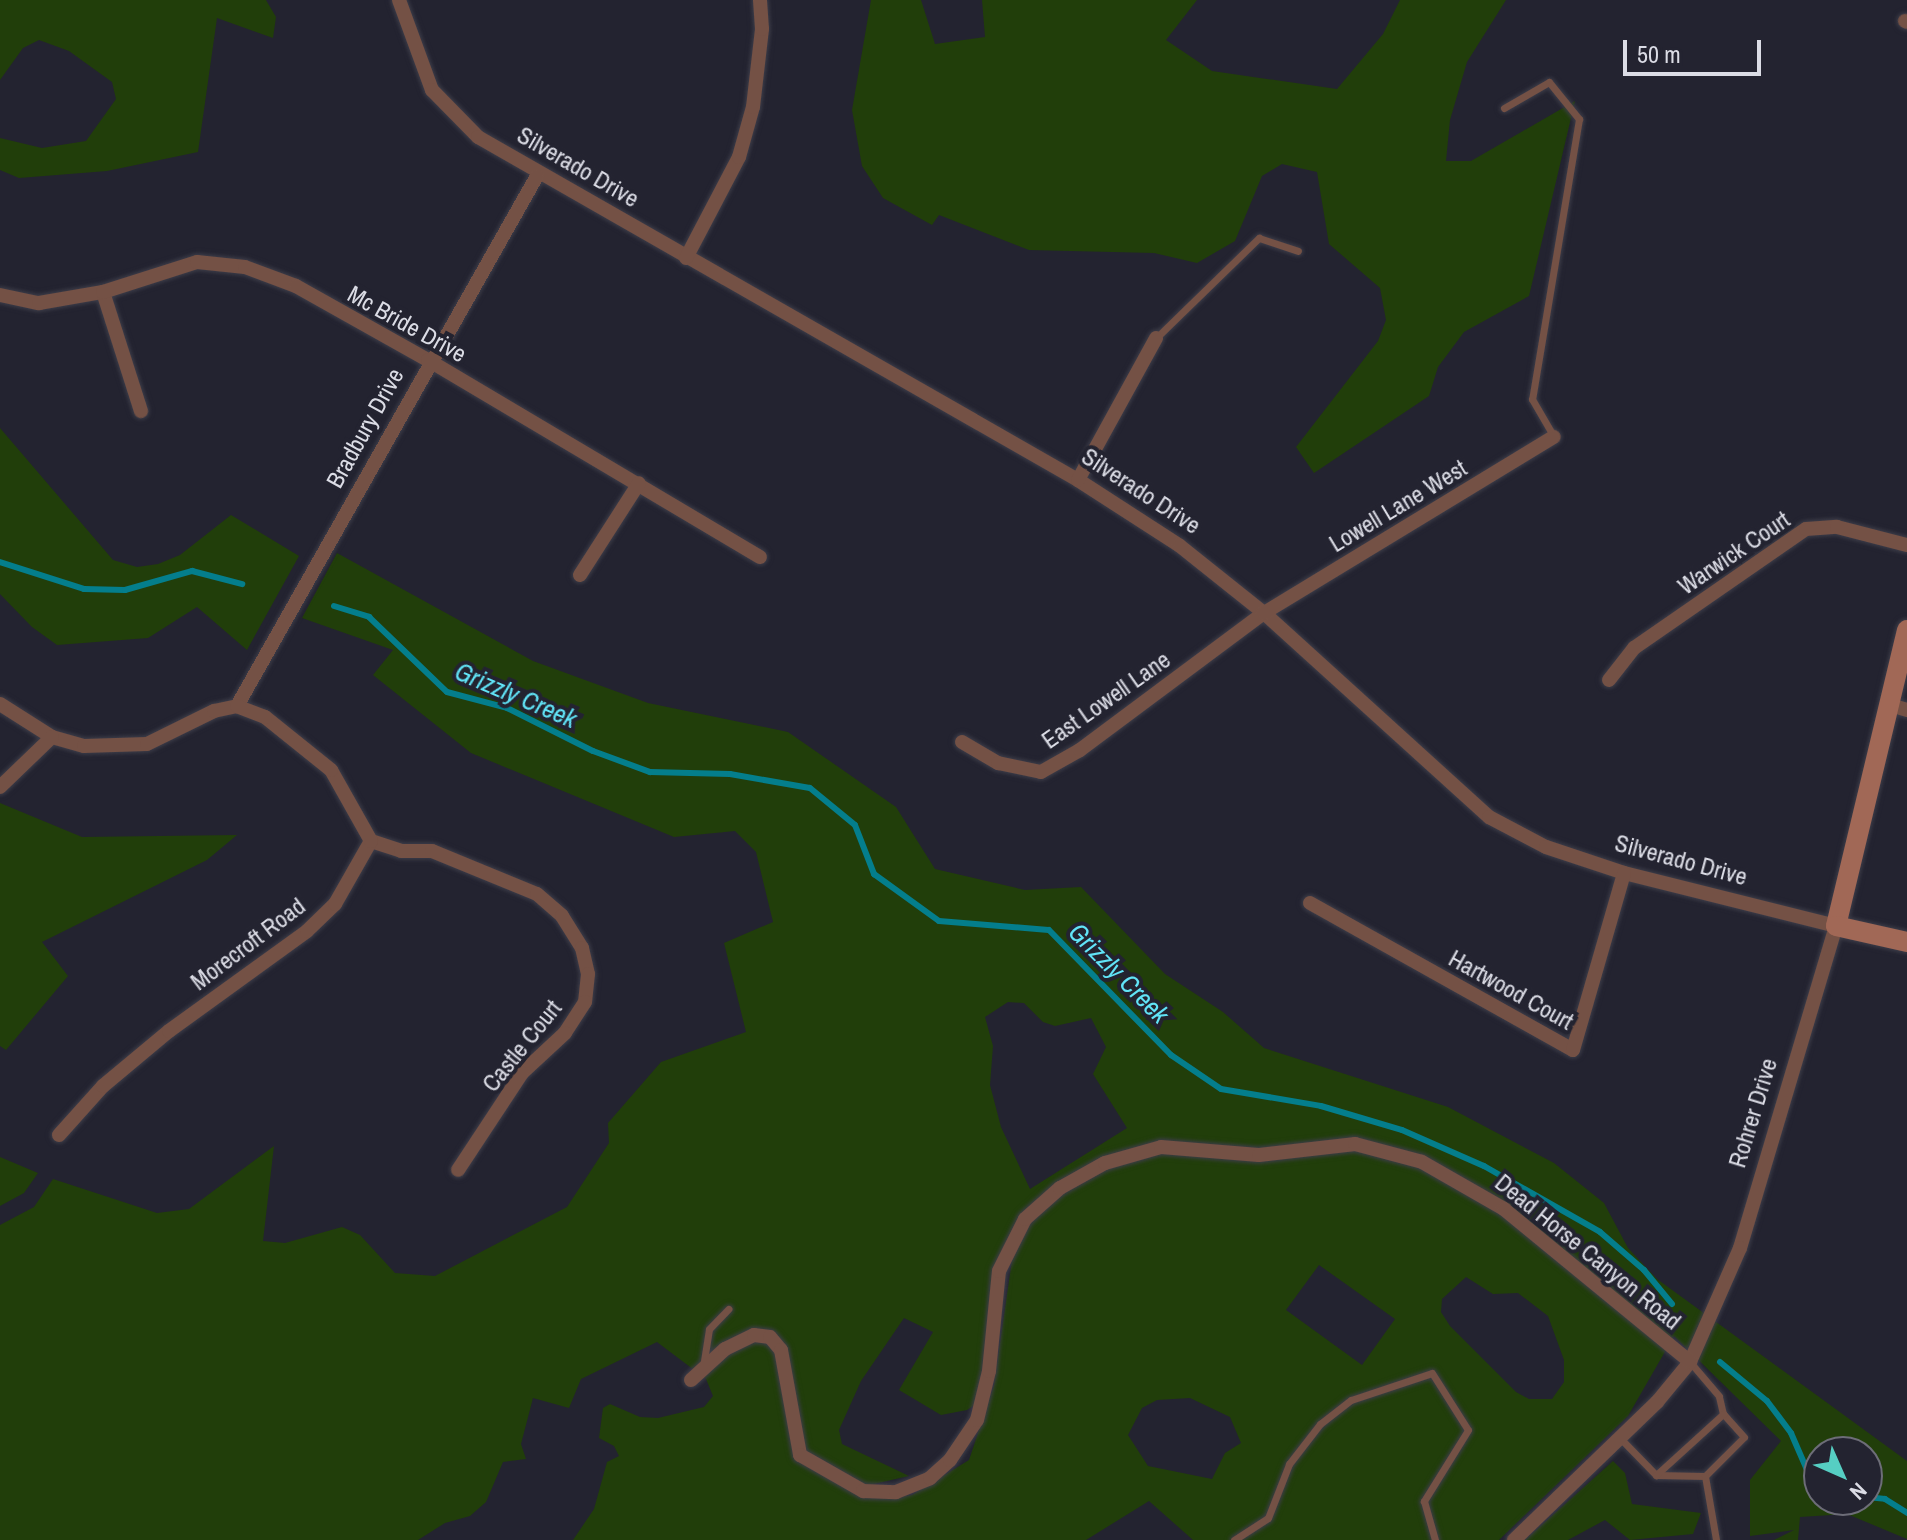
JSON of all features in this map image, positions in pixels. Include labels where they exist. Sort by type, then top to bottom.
[{"type":"street","name":"Silverado Drive","points":[[399,0],[432,90],[478,137],[537,176],[1078,480],[1180,546],[1264,613],[1489,817],[1546,847],[1624,873],[1907,942]]},
{"type":"street","points":[[686,258],[742,144],[758,65],[760,0]]},
{"type":"street","name":"Bradbury Drive","points":[[237,706],[428,360],[537,176]]},
{"type":"street","name":"Mc Bride Drive","points":[[0,295],[39,303],[103,292],[165,268],[197,262],[245,267],[296,286],[428,360],[760,557]]},
{"type":"street","points":[[103,292],[141,411]]},
{"type":"street","points":[[1078,480],[1156,338]]},
{"type":"street","name":"Lowell Lane West","points":[[1264,613],[1554,437]]},
{"type":"street","points":[[580,575],[639,483]]},
{"type":"street","name":"Warwick Court","points":[[1609,680],[1634,648],[1806,529],[1837,527],[1907,545]]},
{"type":"street","name":"East Lowell Lane","points":[[962,742],[998,763],[1041,772],[1080,750],[1264,613]]},
{"type":"street","name":"Rohrer Drive","points":[[1514,1540],[1620,1438],[1690,1362],[1740,1248],[1899,707],[1907,630]]},
{"type":"street","points":[[0,704],[52,737],[84,746],[147,744],[214,711],[237,706],[265,717],[331,770],[371,841]]},
{"type":"street","points":[[0,787],[52,737]]},
{"type":"street","name":"Morecroft Road","points":[[59,1135],[103,1086],[169,1031],[307,931],[335,904],[371,841]]},
{"type":"street","name":"Castle Court","points":[[371,841],[401,851],[432,851],[537,894],[562,916],[582,948],[588,974],[585,1002],[565,1033],[522,1073],[458,1170]]},
{"type":"street","name":"Hartwood Court","points":[[1310,903],[1573,1050],[1624,873]]},
{"type":"street","name":"Dead Horse Canyon Road","points":[[697,1375],[725,1349],[754,1335],[770,1337],[781,1350],[800,1455],[863,1491],[896,1492],[930,1478],[950,1460],[977,1420],[989,1371],[999,1271],[1025,1219],[1060,1188],[1131,1152],[1161,1147],[1259,1155],[1355,1144],[1422,1162],[1464,1183],[1690,1362]]},
{"type":"lane","points":[[1504,108],[1549,82],[1579,119],[1532,399],[1554,437]]},
{"type":"lane","points":[[1156,338],[1259,238],[1298,251]]},
{"type":"lane","points":[[697,1375],[709,1329],[728,1309]]},
{"type":"lane","points":[[1620,1438],[1656,1475],[1705,1476],[1744,1437],[1723,1414],[1719,1396],[1690,1362]]},
{"type":"lane","points":[[1234,1540],[1268,1518],[1289,1464],[1320,1424],[1351,1400],[1432,1373],[1468,1430],[1424,1501],[1435,1540]]},
{"type":"lane","points":[[1656,1475],[1723,1414]]},
{"type":"lane","points":[[1705,1476],[1716,1540]]},
{"type":"green space","points":[[0,0],[266,0],[276,17],[273,38],[217,18],[198,152],[107,171],[19,178],[0,170],[0,138],[42,148],[86,141],[116,99],[112,82],[69,51],[39,40],[23,48],[0,80]]},
{"type":"green space","points":[[871,0],[921,0],[935,44],[985,37],[982,0],[1197,0],[1166,40],[1212,71],[1337,89],[1383,34],[1400,0],[1506,0],[1467,62],[1450,120],[1446,161],[1471,161],[1575,101],[1529,296],[1464,332],[1438,367],[1429,396],[1314,473],[1296,447],[1378,341],[1386,320],[1380,288],[1329,244],[1317,172],[1282,164],[1262,176],[1235,241],[1197,263],[1154,253],[1029,250],[939,215],[932,225],[883,198],[862,166],[852,110]]},
{"type":"green space","points":[[0,428],[113,560],[137,567],[158,564],[180,555],[231,515],[299,556],[247,650],[197,607],[148,638],[57,645],[32,627],[0,594]]},
{"type":"green space","points":[[337,553],[533,661],[648,703],[788,732],[896,807],[935,869],[1025,890],[1081,887],[1165,974],[1223,1012],[1264,1048],[1448,1107],[1554,1163],[1604,1203],[1628,1248],[1657,1279],[1873,1436],[1803,1436],[1803,1516],[1816,1516],[1800,1517],[1798,1540],[1774,1540],[1794,1530],[1750,1536],[1750,1480],[1781,1441],[1674,1336],[1628,1416],[1499,1540],[1193,1540],[1149,1501],[1086,1540],[573,1540],[594,1509],[607,1462],[619,1456],[614,1446],[599,1438],[603,1408],[610,1404],[640,1417],[658,1418],[704,1407],[713,1396],[706,1379],[657,1342],[581,1379],[569,1408],[533,1398],[521,1444],[526,1459],[503,1462],[486,1502],[470,1516],[445,1523],[418,1540],[0,1540],[0,1225],[34,1207],[53,1179],[157,1213],[189,1209],[274,1146],[263,1241],[285,1243],[342,1227],[360,1235],[395,1273],[435,1276],[567,1207],[609,1143],[608,1123],[661,1062],[746,1032],[724,943],[773,922],[756,852],[735,831],[674,837],[471,753],[373,675],[393,650],[302,618]],"holes":[[[1008,1002],[1024,1003],[1043,1022],[1055,1026],[1091,1018],[1106,1047],[1093,1074],[1127,1128],[1030,1189],[1001,1127],[990,1085],[993,1046],[985,1017]],[[1008,1243],[1012,1260],[994,1385],[969,1460],[912,1495],[898,1497],[865,1486],[909,1476],[842,1444],[839,1430],[861,1381],[904,1318],[933,1332],[899,1390],[941,1415],[967,1410],[979,1402]],[[1319,1265],[1395,1319],[1362,1365],[1286,1310]],[[1466,1277],[1493,1294],[1518,1293],[1548,1316],[1564,1360],[1564,1382],[1552,1399],[1529,1399],[1516,1392],[1450,1326],[1441,1312],[1442,1299]],[[1190,1398],[1230,1417],[1241,1443],[1225,1453],[1212,1479],[1148,1466],[1128,1435],[1142,1408],[1157,1400]]]},
{"type":"green space","points":[[0,803],[82,837],[237,835],[207,860],[42,942],[68,976],[6,1050],[0,1046]]},
{"type":"green space","points":[[0,1157],[38,1173],[24,1193],[0,1206]]},
{"type":"green space","points":[[1883,1444],[1907,1461],[1907,1539],[1852,1516],[1883,1516]]},
{"type":"green space","points":[[1613,1461],[1625,1473],[1632,1504],[1701,1513],[1693,1534],[1630,1540],[1605,1520],[1568,1540],[1525,1540]]},
{"type":"waterway","name":"Grizzly Creek","points":[[0,562],[84,589],[125,590],[192,571],[242,584]]},
{"type":"waterway","name":"Grizzly Creek","points":[[334,606],[369,617],[447,692],[507,708],[593,751],[650,772],[730,774],[810,788],[855,825],[874,874],[939,921],[1049,930],[1171,1055],[1221,1089],[1321,1106],[1402,1130],[1484,1166],[1600,1232],[1644,1270],[1672,1304]]},
{"type":"waterway","name":"Grizzly Creek","points":[[1720,1362],[1767,1401],[1791,1433],[1803,1461]]},
{"type":"waterway","name":"Grizzly Creek","points":[[1883,1499],[1907,1513]]}]
